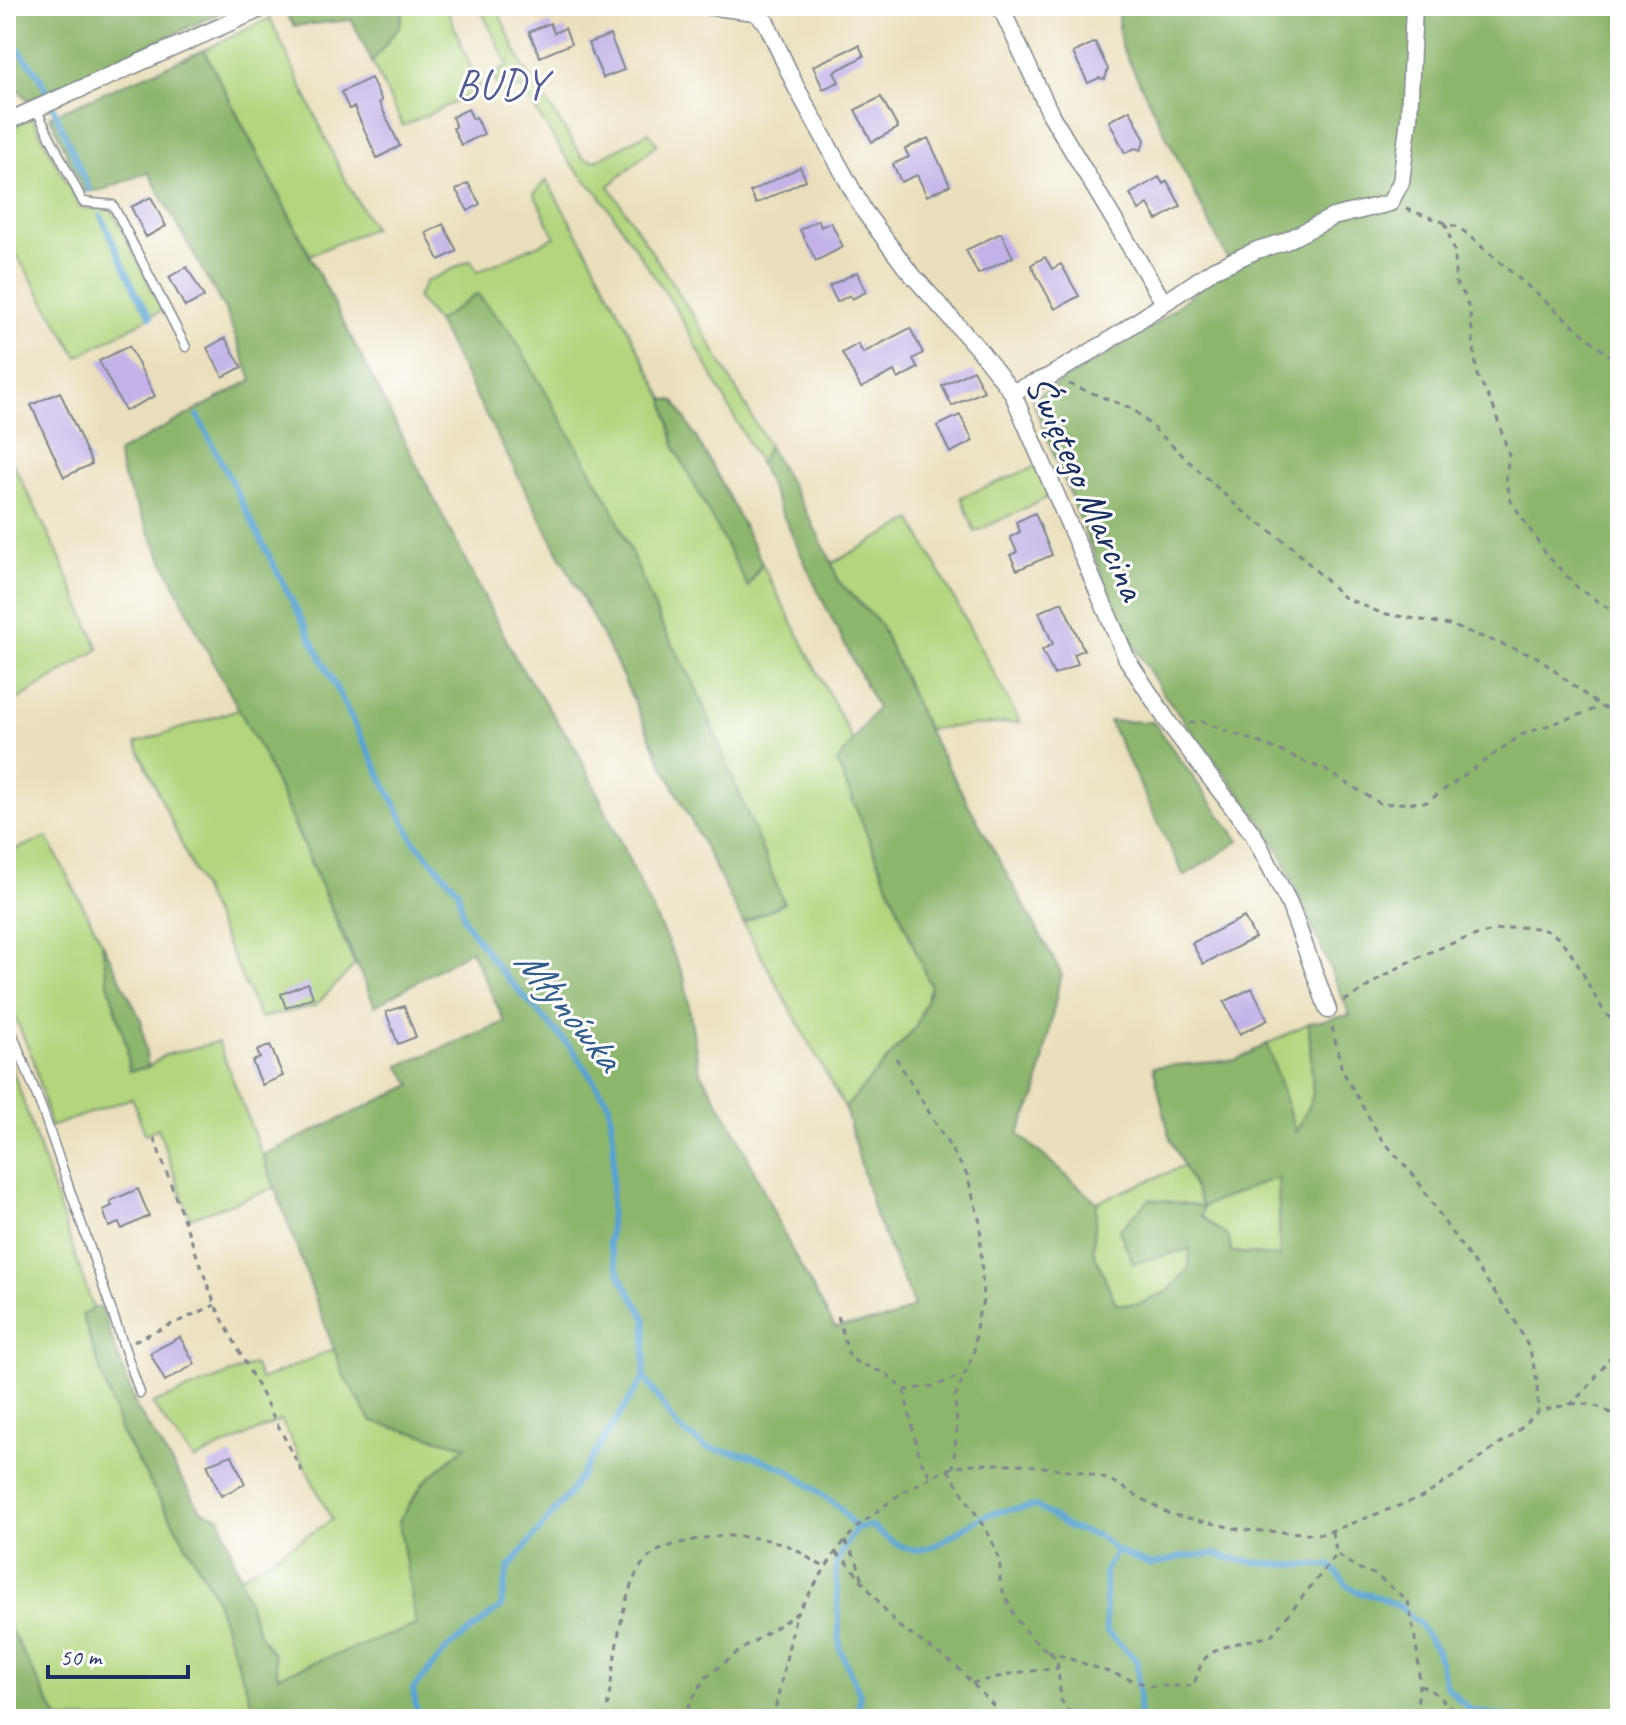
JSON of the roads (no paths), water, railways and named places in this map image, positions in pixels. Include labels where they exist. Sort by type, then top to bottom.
[{"type":"street","points":[[6,122],[267,6]]},
{"type":"street","name":"Świętego Marcina","points":[[706,6],[755,9],[766,22],[796,87],[864,211],[907,269],[1012,392],[1127,659],[1170,725],[1253,834],[1289,903],[1328,1010]]},
{"type":"street","points":[[1000,6],[1051,115],[1164,303]]},
{"type":"street","points":[[1012,392],[1050,376],[1104,344],[1213,270],[1257,250],[1284,242],[1333,217],[1390,203],[1401,182],[1409,118],[1414,6]]},
{"type":"lane","points":[[37,108],[83,202],[113,205],[186,347]]},
{"type":"lane","points":[[6,1017],[42,1109],[140,1393]]},
{"type":"waterway","name":"Młynówka","points":[[6,33],[40,77],[89,189]]},
{"type":"waterway","name":"Młynówka","points":[[101,216],[151,317]]},
{"type":"waterway","name":"Młynówka","points":[[198,416],[414,841],[458,890],[464,920],[498,968],[573,1050],[609,1104],[614,1145],[609,1245],[622,1279],[646,1319],[644,1377],[678,1428],[707,1448],[753,1456],[790,1471],[839,1507],[856,1528],[836,1562],[840,1649],[860,1694],[857,1719]]},
{"type":"waterway","points":[[418,1719],[413,1689],[446,1650],[501,1607],[508,1569],[570,1492],[644,1377]]},
{"type":"waterway","points":[[856,1528],[872,1526],[890,1540],[919,1550],[943,1541],[987,1515],[1036,1506],[1070,1528],[1099,1536],[1117,1551],[1105,1571],[1106,1631],[1137,1661],[1140,1719]]},
{"type":"waterway","points":[[1117,1551],[1151,1565],[1181,1557],[1214,1554],[1243,1561],[1330,1565],[1349,1587],[1402,1608],[1419,1624],[1437,1651],[1446,1686],[1470,1710],[1514,1719]]},
{"type":"district","name":"BUDY","points":[[502,83]]}]
